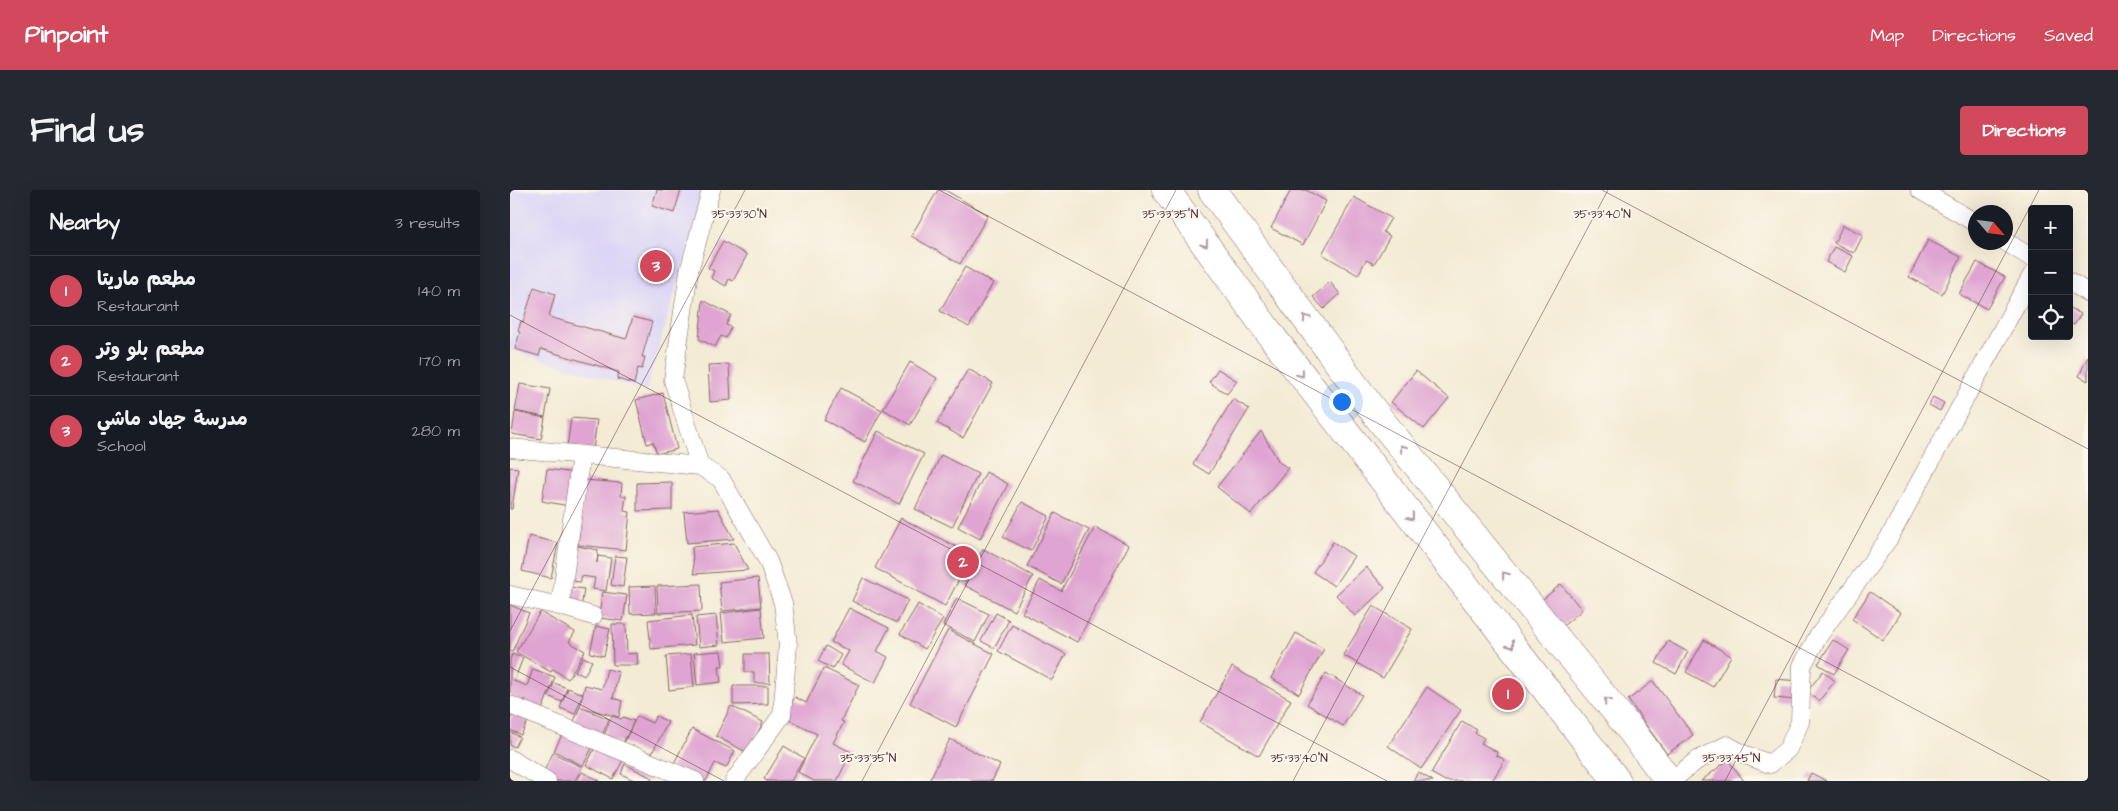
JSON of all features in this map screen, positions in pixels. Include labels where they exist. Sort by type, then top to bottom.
[{"type":"main road","points":[[1166,190],[1273,338],[1598,759],[1617,781]]},
{"type":"main road","points":[[1212,190],[1378,417],[1670,781]]},
{"type":"main road","points":[[1598,759],[1633,733]]},
{"type":"street","points":[[700,466],[673,380],[689,271],[711,190]]},
{"type":"street","points":[[1920,190],[1968,219]]},
{"type":"street","points":[[2013,246],[2028,256]]},
{"type":"street","points":[[1670,781],[1696,761],[1727,746],[1770,764],[1788,749],[1800,722],[1802,666],[1817,638],[1889,538],[2028,282]]},
{"type":"street","points":[[2073,284],[2088,293]]},
{"type":"street","points":[[510,448],[700,466],[721,480],[768,561],[783,603],[788,645],[782,715],[734,781]]},
{"type":"street","points":[[560,606],[581,455]]},
{"type":"street","points":[[510,595],[560,606],[593,616]]},
{"type":"street","points":[[510,705],[695,781]]},
{"type":"street","points":[[510,759],[547,781]]},
{"type":"shaded area","points":[[510,190],[705,190],[646,391],[510,350]]},
{"type":"building","points":[[657,190],[681,190],[674,213],[652,206]]},
{"type":"building","points":[[938,190],[945,190],[988,215],[960,264],[911,236]]},
{"type":"building","points":[[1291,190],[1306,190],[1326,201],[1303,245],[1271,228]]},
{"type":"building","points":[[1354,197],[1391,218],[1383,232],[1390,236],[1374,264],[1366,260],[1358,275],[1322,254]]},
{"type":"building","points":[[1843,225],[1863,235],[1854,253],[1834,243]]},
{"type":"building","points":[[1928,240],[1961,257],[1942,294],[1909,277]]},
{"type":"building","points":[[723,241],[747,255],[733,281],[729,279],[726,286],[711,278],[714,271],[708,268]]},
{"type":"building","points":[[1834,247],[1853,256],[1845,272],[1826,262]]},
{"type":"building","points":[[1977,262],[2005,277],[1987,309],[1959,294]]},
{"type":"building","points":[[965,267],[993,283],[969,327],[940,311]]},
{"type":"building","points":[[1330,282],[1340,294],[1324,309],[1313,297]]},
{"type":"building","points":[[534,287],[555,294],[549,317],[626,339],[633,317],[652,322],[642,357],[645,357],[642,369],[638,368],[634,384],[617,379],[619,372],[541,349],[539,356],[515,349],[521,321],[523,322]]},
{"type":"building","points":[[703,300],[731,315],[726,325],[731,327],[726,338],[721,336],[715,347],[699,339]]},
{"type":"building","points":[[2073,309],[2081,314],[2073,325]]},
{"type":"building","points":[[2088,356],[2088,381],[2079,376]]},
{"type":"building","points":[[910,362],[937,378],[910,425],[883,409]]},
{"type":"building","points":[[729,364],[731,400],[710,402],[708,365]]},
{"type":"building","points":[[968,369],[993,383],[963,438],[937,423]]},
{"type":"building","points":[[1218,369],[1237,381],[1227,394],[1209,382]]},
{"type":"building","points":[[1416,371],[1449,398],[1424,429],[1391,402]]},
{"type":"building","points":[[520,384],[550,389],[545,417],[515,411]]},
{"type":"building","points":[[841,388],[882,410],[865,442],[824,420]]},
{"type":"building","points":[[663,393],[677,449],[657,454],[653,442],[647,444],[636,400]]},
{"type":"building","points":[[1933,397],[1944,403],[1940,411],[1929,405]]},
{"type":"building","points":[[1233,399],[1249,409],[1209,474],[1193,464]]},
{"type":"building","points":[[515,412],[545,418],[541,439],[512,434]]},
{"type":"building","points":[[571,418],[597,420],[593,450],[567,447]]},
{"type":"building","points":[[878,431],[924,454],[899,504],[853,481]]},
{"type":"building","points":[[1261,431],[1279,462],[1288,468],[1251,514],[1217,487]]},
{"type":"building","points":[[941,455],[978,474],[952,527],[915,509]]},
{"type":"building","points":[[510,467],[518,468],[512,509],[510,509]]},
{"type":"building","points":[[547,469],[574,473],[569,506],[542,501]]},
{"type":"building","points":[[986,472],[1008,484],[980,539],[958,527]]},
{"type":"building","points":[[585,480],[622,483],[621,496],[626,496],[624,511],[630,512],[626,550],[578,545]]},
{"type":"building","points":[[672,482],[672,510],[637,511],[637,483]]},
{"type":"building","points":[[1022,502],[1049,516],[1031,551],[1003,537]]},
{"type":"building","points":[[718,509],[734,539],[687,543],[684,512]]},
{"type":"building","points":[[1055,513],[1089,530],[1061,584],[1027,566]]},
{"type":"building","points":[[901,518],[972,555],[945,606],[875,568]]},
{"type":"building","points":[[1095,527],[1129,545],[1077,642],[1022,613],[1040,580],[1061,591]]},
{"type":"building","points":[[529,536],[558,543],[551,578],[522,571]]},
{"type":"building","points":[[1333,542],[1354,556],[1334,586],[1313,572]]},
{"type":"building","points":[[734,543],[748,570],[694,574],[692,547]]},
{"type":"building","points":[[576,546],[598,550],[597,563],[598,556],[611,558],[606,591],[593,589],[595,578],[581,576],[581,582],[571,581]]},
{"type":"building","points":[[983,549],[1033,576],[1014,611],[964,585]]},
{"type":"building","points":[[615,556],[627,557],[623,587],[611,585]]},
{"type":"building","points":[[1366,567],[1385,588],[1355,616],[1336,595]]},
{"type":"building","points":[[758,578],[761,607],[722,611],[719,582]]},
{"type":"building","points":[[863,578],[908,600],[897,623],[852,601]]},
{"type":"building","points":[[701,584],[702,611],[658,613],[657,586]]},
{"type":"building","points":[[1561,584],[1582,610],[1563,626],[1542,600]]},
{"type":"building","points":[[655,586],[656,613],[630,614],[629,587]]},
{"type":"building","points":[[569,587],[584,589],[581,608],[567,606]]},
{"type":"building","points":[[602,592],[627,595],[623,621],[599,618]]},
{"type":"building","points":[[1870,592],[1901,613],[1883,640],[1852,619]]},
{"type":"building","points":[[957,598],[989,614],[975,642],[943,625]]},
{"type":"building","points":[[918,604],[943,619],[925,649],[900,634]]},
{"type":"building","points":[[510,605],[529,613],[512,652],[510,651]]},
{"type":"building","points":[[1373,606],[1412,629],[1383,678],[1343,655]]},
{"type":"building","points":[[761,608],[764,638],[724,642],[721,613]]},
{"type":"building","points":[[849,608],[889,628],[877,651],[888,657],[875,683],[841,665],[849,651],[831,642]]},
{"type":"building","points":[[540,612],[575,632],[569,642],[585,651],[568,679],[553,669],[551,672],[516,652]]},
{"type":"building","points":[[996,613],[1009,620],[994,648],[981,641]]},
{"type":"building","points":[[692,615],[695,645],[651,649],[648,620]]},
{"type":"building","points":[[716,615],[719,645],[699,647],[696,617]]},
{"type":"building","points":[[612,624],[626,624],[627,654],[637,653],[638,665],[613,665]]},
{"type":"building","points":[[1012,625],[1066,654],[1052,680],[998,651]]},
{"type":"building","points":[[596,626],[610,629],[604,656],[590,653]]},
{"type":"building","points":[[948,630],[994,654],[956,727],[910,703]]},
{"type":"building","points":[[1296,633],[1324,649],[1299,694],[1271,678]]},
{"type":"building","points":[[1704,640],[1731,656],[1713,687],[1686,672]]},
{"type":"building","points":[[1833,640],[1849,650],[1834,674],[1818,664]]},
{"type":"building","points":[[1668,641],[1688,652],[1676,674],[1656,663]]},
{"type":"building","points":[[826,646],[841,655],[833,669],[818,661]]},
{"type":"building","points":[[721,651],[723,666],[719,666],[721,682],[697,685],[694,653]]},
{"type":"building","points":[[512,654],[523,658],[514,681],[527,686],[533,669],[555,677],[540,715],[522,708],[526,698],[524,701],[510,696],[510,660]]},
{"type":"building","points":[[691,654],[694,687],[669,690],[666,656]]},
{"type":"building","points":[[745,654],[769,654],[770,683],[754,683],[754,672],[745,672]]},
{"type":"building","points":[[583,657],[592,661],[584,676],[575,671]]},
{"type":"building","points":[[1232,667],[1291,700],[1259,756],[1200,722]]},
{"type":"building","points":[[824,668],[859,685],[841,721],[844,722],[833,743],[851,752],[837,781],[814,781],[798,772],[817,734],[784,717],[795,697],[806,703]]},
{"type":"building","points":[[607,669],[619,672],[613,698],[622,701],[619,717],[580,707],[585,685],[602,689]]},
{"type":"building","points":[[1823,671],[1835,681],[1819,701],[1807,692]]},
{"type":"building","points":[[1326,673],[1362,695],[1343,726],[1307,704]]},
{"type":"building","points":[[1776,679],[1798,681],[1796,700],[1774,698]]},
{"type":"building","points":[[1653,681],[1693,735],[1667,754],[1628,700]]},
{"type":"building","points":[[554,683],[567,688],[562,702],[548,696]]},
{"type":"building","points":[[733,686],[768,686],[768,704],[733,705]]},
{"type":"building","points":[[1427,687],[1461,710],[1421,769],[1388,746]]},
{"type":"building","points":[[568,688],[583,694],[575,714],[560,708]]},
{"type":"building","points":[[731,706],[763,722],[748,753],[716,736]]},
{"type":"building","points":[[580,707],[609,719],[601,738],[572,726]]},
{"type":"building","points":[[513,713],[528,721],[521,735],[510,730],[510,720]]},
{"type":"building","points":[[612,716],[634,721],[623,743],[603,738]]},
{"type":"building","points":[[637,716],[652,723],[656,716],[668,722],[650,757],[624,743]]},
{"type":"building","points":[[1462,721],[1477,730],[1475,733],[1484,738],[1481,743],[1497,752],[1496,755],[1505,760],[1492,781],[1445,781],[1431,773]]},
{"type":"building","points":[[692,729],[735,751],[726,768],[715,763],[706,781],[700,781],[672,767]]},
{"type":"building","points":[[564,731],[593,746],[583,766],[554,751]]},
{"type":"building","points":[[510,732],[520,737],[515,747],[510,745]]},
{"type":"building","points":[[950,739],[1000,765],[992,781],[929,781]]},
{"type":"building","points":[[597,744],[624,758],[613,779],[586,765]]},
{"type":"building","points":[[784,746],[804,758],[791,781],[767,781],[764,779]]},
{"type":"building","points":[[553,753],[582,767],[575,781],[554,781],[542,775]]},
{"type":"building","points":[[1728,760],[1744,781],[1701,781]]},
{"type":"building","points":[[625,764],[652,778],[651,781],[636,781],[621,774]]},
{"type":"building","points":[[582,772],[600,781],[577,781]]},
{"type":"building","points":[[1418,772],[1433,781],[1413,781]]},
{"type":"building","points":[[1811,773],[1827,781],[1807,781]]},
{"type":"place","name":"مدرسة جهاد ماشي","points":[[656,266]]},
{"type":"place","name":"مطعم بلو وتر","points":[[963,562]]},
{"type":"place","name":"مطعم ماريتا","points":[[1508,694]]}]
